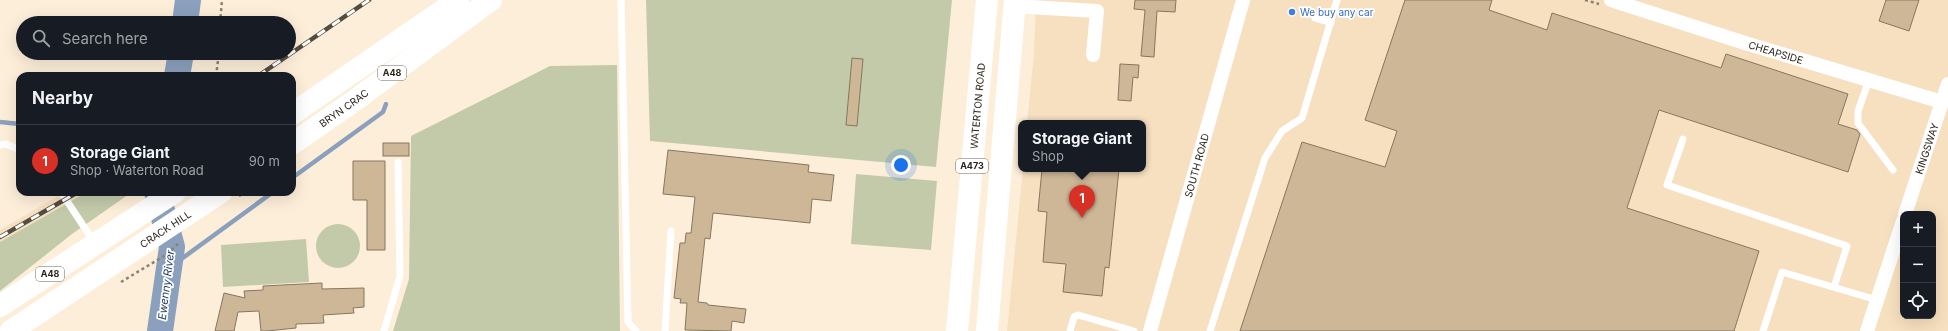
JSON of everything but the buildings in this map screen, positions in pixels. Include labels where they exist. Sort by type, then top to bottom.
[{"type":"main road","name":"A48","points":[[296,111],[458,0]]},
{"type":"main road","name":"BRYN CRAC","points":[[296,141],[354,101],[490,0]]},
{"type":"main road","name":"WATERTON ROAD","points":[[958,331],[987,0]]},
{"type":"main road","name":"A473","points":[[987,331],[1015,3]]},
{"type":"main road","name":"A48","points":[[0,306],[169,196]]},
{"type":"main road","name":"CRACK HILL","points":[[42,311],[215,196]]},
{"type":"main road","name":"A48","points":[[12,331],[42,311]]},
{"type":"street","name":"SOUTH ROAD","points":[[1150,331],[1243,0]]},
{"type":"street","name":"CHEAPSIDE","points":[[1610,0],[1745,43],[1942,102]]},
{"type":"street","points":[[1015,3],[1097,6],[1093,55]]},
{"type":"street","name":"KINGSWAY","points":[[1906,211],[1948,84]]},
{"type":"street","points":[[1867,331],[1900,230]]},
{"type":"street","points":[[25,331],[42,311]]},
{"type":"lane","points":[[621,0],[628,322],[636,331]]},
{"type":"lane","points":[[1210,331],[1265,158],[1282,131],[1302,118],[1338,0]]},
{"type":"lane","points":[[1315,18],[1331,23]]},
{"type":"lane","points":[[1869,80],[1858,111],[1858,123],[1893,170]]},
{"type":"lane","points":[[1683,139],[1668,185],[1847,246],[1834,288]]},
{"type":"lane","points":[[0,144],[6,144],[16,148]]},
{"type":"lane","points":[[384,331],[400,276],[398,162]]},
{"type":"lane","points":[[64,196],[97,243]]},
{"type":"lane","points":[[665,331],[671,231]]},
{"type":"lane","points":[[1763,331],[1782,272],[1877,300]]},
{"type":"lane","points":[[1070,331],[1074,317],[1078,315],[1134,331]]},
{"type":"path","points":[[221,16],[222,0]]},
{"type":"path","points":[[217,72],[218,60]]},
{"type":"path","points":[[129,277],[164,256]]},
{"type":"shaded area","points":[[1036,0],[1948,0],[1948,331],[1007,331],[1023,172],[1146,172],[1146,120],[1027,120],[1034,53]]},
{"type":"shaded area","points":[[58,196],[80,196],[0,242],[0,230]]},
{"type":"green space","points":[[646,0],[952,0],[936,167],[650,141]]},
{"type":"green space","points":[[617,65],[620,331],[393,331],[409,279],[411,136],[550,66]]},
{"type":"green space","points":[[856,174],[937,181],[931,250],[851,244]]},
{"type":"green space","points":[[80,196],[126,196],[72,234],[0,291],[0,242]]},
{"type":"green space","points":[[338,224],[350,228],[356,234],[360,246],[356,258],[350,264],[338,268],[326,264],[320,258],[316,246],[320,234],[326,228]]},
{"type":"green space","points":[[306,239],[309,282],[223,287],[221,245]]},
{"type":"waterway","name":"Ewenny River","points":[[186,16],[188,0]]},
{"type":"waterway","name":"Ewenny River","points":[[178,72],[180,60]]},
{"type":"waterway","points":[[296,175],[383,112],[386,104]]},
{"type":"waterway","points":[[0,122],[16,124]]},
{"type":"waterway","name":"Ewenny River","points":[[158,196],[172,247],[160,331]]},
{"type":"waterway","points":[[169,268],[268,196]]},
{"type":"railway","points":[[296,50],[369,0]]},
{"type":"railway","points":[[264,72],[281,60]]},
{"type":"railway","points":[[0,237],[71,196]]},
{"type":"place","name":"We buy any car","points":[[1292,12]]},
{"type":"place","name":"Storage Giant","points":[[1082,218]]}]
